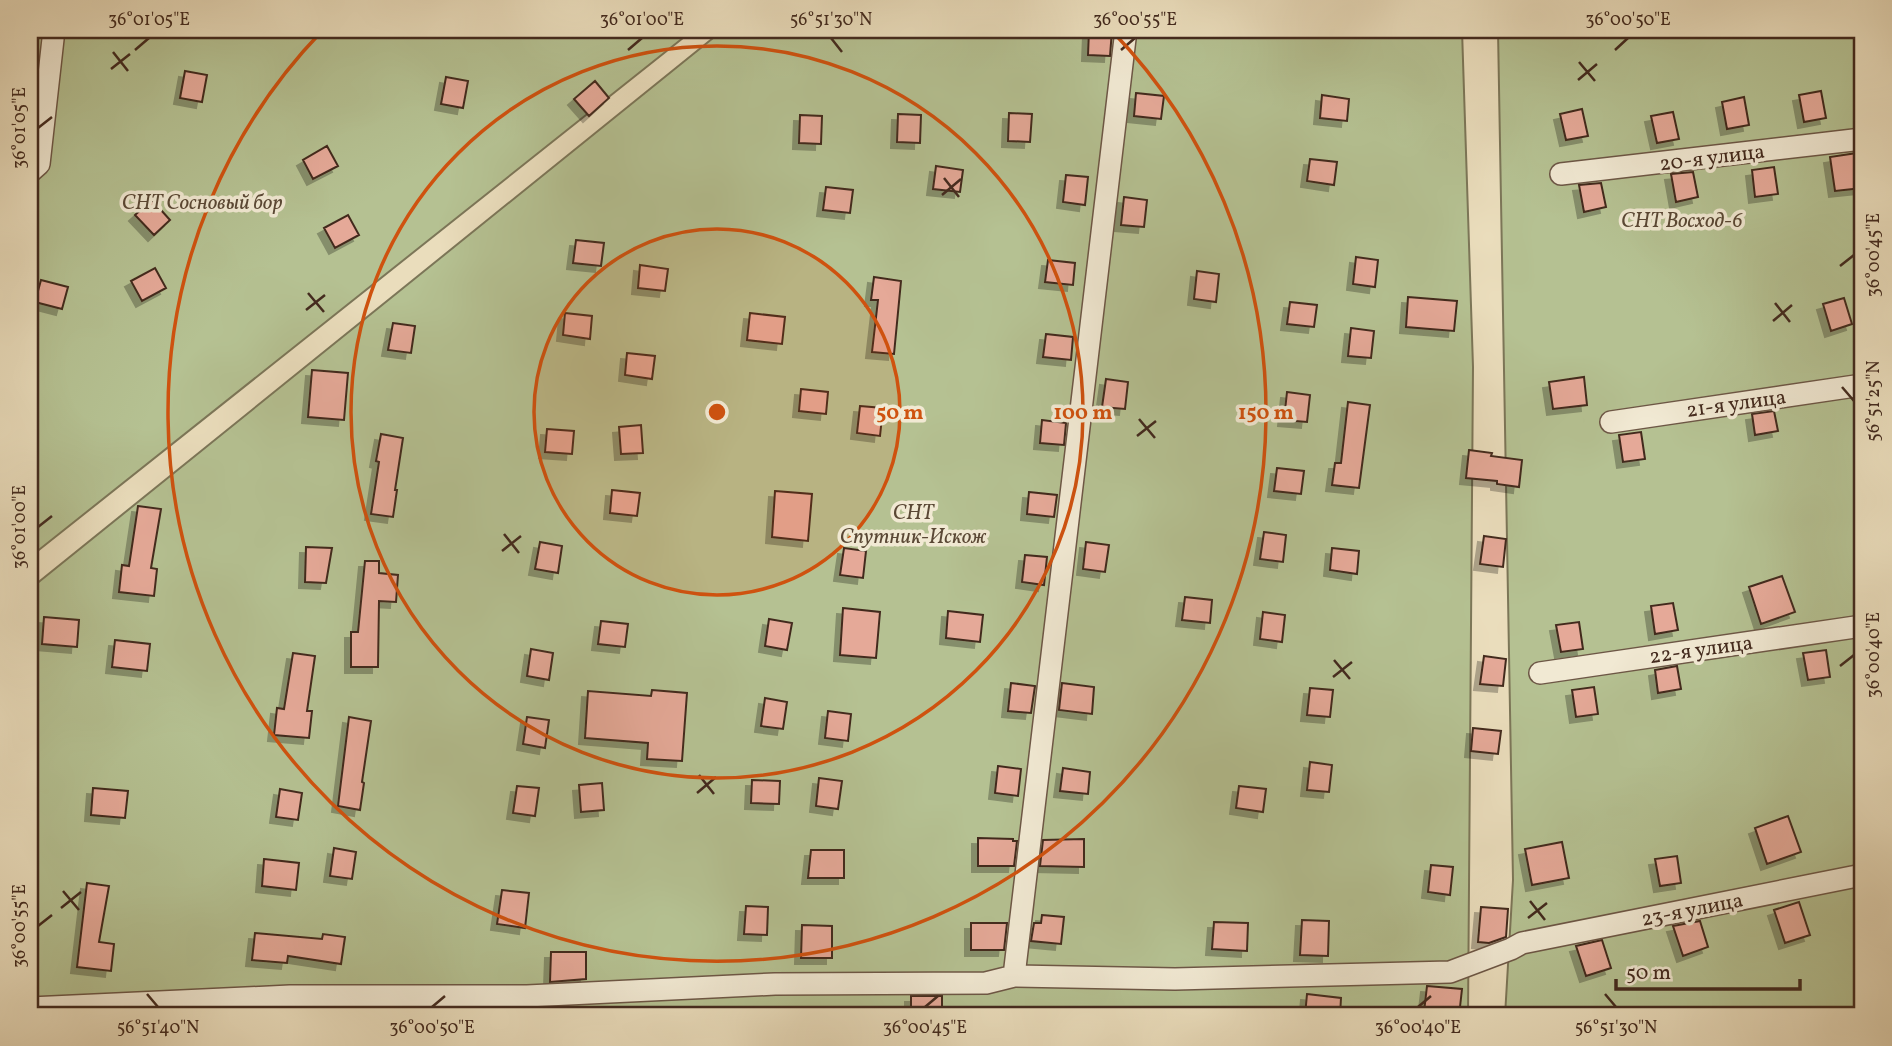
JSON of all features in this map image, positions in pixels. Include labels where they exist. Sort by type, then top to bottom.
[{"type":"street","points":[[30,172],[39,164],[54,30]]},
{"type":"street","points":[[1014,976],[1126,30]]},
{"type":"street","name":"20-я улица","points":[[1561,174],[1862,139]]},
{"type":"street","name":"21-я улица","points":[[1611,422],[1862,385]]},
{"type":"street","name":"22-я улица","points":[[1540,673],[1862,626]]},
{"type":"street","name":"23-я улица","points":[[30,1008],[290,996],[527,996],[775,984],[986,983],[1014,976],[1175,979],[1450,972],[1522,943],[1862,875]]},
{"type":"green space","name":"СНТ Сосновый бор","points":[[30,30],[693,30],[30,557]]},
{"type":"green space","name":"СНТ Спутник-Искож","points":[[723,30],[1462,30],[1473,367],[1468,1016],[30,1016],[30,589]]},
{"type":"green space","name":"СНТ Восход-6","points":[[1498,30],[1862,30],[1862,1016],[1505,1016],[1513,880]]},
{"type":"building","points":[[1089,30],[1112,30],[1110,56],[1088,55]]},
{"type":"building","points":[[185,71],[207,75],[202,102],[180,98]]},
{"type":"building","points":[[446,77],[468,81],[463,108],[441,104]]},
{"type":"building","points":[[595,81],[609,98],[589,116],[574,99]]},
{"type":"building","points":[[1821,91],[1826,118],[1804,122],[1799,95]]},
{"type":"building","points":[[1136,93],[1164,96],[1161,119],[1134,116]]},
{"type":"building","points":[[1322,95],[1349,99],[1347,121],[1320,118]]},
{"type":"building","points":[[1744,97],[1749,125],[1727,129],[1722,102]]},
{"type":"building","points":[[1582,109],[1588,136],[1566,140],[1560,114]]},
{"type":"building","points":[[1673,112],[1679,139],[1657,143],[1651,116]]},
{"type":"building","points":[[1009,113],[1032,114],[1030,142],[1008,141]]},
{"type":"building","points":[[898,114],[921,115],[920,143],[897,142]]},
{"type":"building","points":[[800,115],[822,116],[821,144],[799,143]]},
{"type":"building","points":[[327,146],[338,166],[313,179],[303,160]]},
{"type":"building","points":[[1857,153],[1862,188],[1835,191],[1830,157]]},
{"type":"building","points":[[1310,159],[1337,162],[1334,185],[1307,181]]},
{"type":"building","points":[[936,166],[963,170],[960,192],[933,189]]},
{"type":"building","points":[[1774,167],[1778,194],[1755,197],[1752,170]]},
{"type":"building","points":[[1693,172],[1698,197],[1676,202],[1671,174]]},
{"type":"building","points":[[1066,175],[1088,177],[1085,205],[1063,202]]},
{"type":"building","points":[[1601,183],[1606,207],[1584,212],[1579,185]]},
{"type":"building","points":[[826,187],[853,190],[850,213],[823,210]]},
{"type":"building","points":[[1124,197],[1147,200],[1144,227],[1121,225]]},
{"type":"building","points":[[152,200],[170,220],[154,235],[135,215]]},
{"type":"building","points":[[348,215],[359,235],[335,248],[324,228]]},
{"type":"building","points":[[576,240],[604,243],[601,266],[573,263]]},
{"type":"building","points":[[1356,257],[1378,260],[1375,287],[1353,284]]},
{"type":"building","points":[[1048,260],[1075,263],[1073,285],[1045,282]]},
{"type":"building","points":[[640,265],[668,269],[665,291],[638,288]]},
{"type":"building","points":[[155,268],[166,288],[142,301],[131,281]]},
{"type":"building","points":[[1197,271],[1219,274],[1216,302],[1194,299]]},
{"type":"building","points":[[874,277],[901,281],[894,354],[872,352],[878,300],[871,300]]},
{"type":"building","points":[[41,280],[68,287],[62,309],[35,302]]},
{"type":"building","points":[[1408,297],[1457,301],[1454,331],[1406,327]]},
{"type":"building","points":[[1844,298],[1852,324],[1831,331],[1823,304]]},
{"type":"building","points":[[1290,302],[1317,305],[1314,327],[1287,324]]},
{"type":"building","points":[[565,313],[592,316],[590,339],[563,335]]},
{"type":"building","points":[[750,313],[785,317],[782,344],[747,340]]},
{"type":"building","points":[[393,323],[415,326],[411,353],[388,350]]},
{"type":"building","points":[[1351,328],[1374,331],[1371,358],[1348,356]]},
{"type":"building","points":[[1046,334],[1073,337],[1071,360],[1043,357]]},
{"type":"building","points":[[627,353],[655,356],[652,379],[625,375]]},
{"type":"building","points":[[312,370],[348,373],[344,420],[308,417]]},
{"type":"building","points":[[1584,377],[1587,405],[1553,409],[1549,382]]},
{"type":"building","points":[[1106,379],[1128,382],[1125,409],[1102,407]]},
{"type":"building","points":[[801,389],[828,392],[826,414],[799,411]]},
{"type":"building","points":[[1287,392],[1310,395],[1307,422],[1284,420]]},
{"type":"building","points":[[1348,402],[1370,405],[1359,488],[1332,485],[1335,463],[1341,463]]},
{"type":"building","points":[[860,406],[883,408],[880,436],[857,433]]},
{"type":"building","points":[[1774,411],[1778,431],[1755,435],[1752,414]]},
{"type":"building","points":[[1042,420],[1066,423],[1064,445],[1040,443]]},
{"type":"building","points":[[641,425],[643,453],[621,454],[619,427]]},
{"type":"building","points":[[547,429],[574,431],[572,454],[545,452]]},
{"type":"building","points":[[1641,432],[1645,459],[1623,462],[1619,435]]},
{"type":"building","points":[[381,434],[403,438],[393,517],[371,514]]},
{"type":"building","points":[[1469,450],[1522,460],[1519,487],[1497,484],[1497,481],[1466,478]]},
{"type":"building","points":[[1277,468],[1304,471],[1301,494],[1274,491]]},
{"type":"building","points":[[612,490],[640,493],[637,516],[610,513]]},
{"type":"building","points":[[775,491],[812,494],[808,541],[772,537]]},
{"type":"building","points":[[1029,492],[1057,495],[1054,517],[1027,514]]},
{"type":"building","points":[[138,506],[161,509],[151,568],[157,569],[154,596],[119,592],[122,565],[129,566]]},
{"type":"building","points":[[1264,532],[1286,535],[1283,562],[1260,559]]},
{"type":"building","points":[[1484,536],[1506,539],[1503,567],[1480,564]]},
{"type":"building","points":[[540,542],[562,546],[558,573],[535,569]]},
{"type":"building","points":[[1086,542],[1109,545],[1105,572],[1083,569]]},
{"type":"building","points":[[306,547],[332,548],[326,583],[305,582]]},
{"type":"building","points":[[844,548],[866,551],[863,578],[840,575]]},
{"type":"building","points":[[1332,548],[1359,551],[1357,574],[1330,570]]},
{"type":"building","points":[[1025,555],[1047,557],[1044,585],[1022,582]]},
{"type":"building","points":[[365,561],[379,561],[379,573],[398,575],[396,602],[379,601],[378,667],[351,667],[351,632],[358,632]]},
{"type":"building","points":[[1782,576],[1795,612],[1761,624],[1749,587]]},
{"type":"building","points":[[1185,597],[1212,600],[1210,623],[1182,620]]},
{"type":"building","points":[[1673,603],[1678,630],[1655,634],[1651,606]]},
{"type":"building","points":[[843,608],[880,612],[876,658],[840,655]]},
{"type":"building","points":[[948,611],[983,615],[980,642],[946,638]]},
{"type":"building","points":[[1263,612],[1285,615],[1282,642],[1260,639]]},
{"type":"building","points":[[44,617],[79,620],[77,647],[42,644]]},
{"type":"building","points":[[769,619],[792,623],[787,650],[765,646]]},
{"type":"building","points":[[601,621],[628,624],[625,647],[598,644]]},
{"type":"building","points":[[1579,622],[1583,649],[1561,652],[1556,625]]},
{"type":"building","points":[[115,640],[150,644],[147,671],[112,667]]},
{"type":"building","points":[[531,649],[553,653],[549,680],[527,676]]},
{"type":"building","points":[[1826,650],[1830,677],[1808,680],[1803,653]]},
{"type":"building","points":[[293,653],[315,656],[307,711],[312,711],[309,738],[274,735],[277,708],[284,709]]},
{"type":"building","points":[[1484,656],[1506,659],[1503,686],[1480,684]]},
{"type":"building","points":[[1677,666],[1681,689],[1658,693],[1655,670]]},
{"type":"building","points":[[1011,683],[1035,686],[1031,713],[1008,711]]},
{"type":"building","points":[[1062,683],[1094,687],[1092,714],[1059,710]]},
{"type":"building","points":[[1594,687],[1598,714],[1576,717],[1572,690]]},
{"type":"building","points":[[1310,688],[1333,690],[1330,717],[1307,715]]},
{"type":"building","points":[[652,690],[687,693],[682,761],[647,759],[648,743],[585,738],[588,691],[651,696]]},
{"type":"building","points":[[765,698],[787,702],[783,729],[761,726]]},
{"type":"building","points":[[828,711],[851,714],[848,741],[825,738]]},
{"type":"building","points":[[349,717],[371,721],[360,810],[338,806]]},
{"type":"building","points":[[527,717],[549,720],[545,748],[523,744]]},
{"type":"building","points":[[1473,728],[1501,731],[1498,754],[1471,751]]},
{"type":"building","points":[[1310,762],[1332,765],[1329,792],[1307,790]]},
{"type":"building","points":[[998,766],[1021,769],[1018,796],[995,793]]},
{"type":"building","points":[[1063,768],[1090,772],[1088,794],[1060,791]]},
{"type":"building","points":[[819,778],[842,781],[838,809],[816,806]]},
{"type":"building","points":[[752,780],[780,781],[779,804],[751,803]]},
{"type":"building","points":[[602,783],[604,810],[581,812],[579,785]]},
{"type":"building","points":[[517,786],[539,788],[535,816],[513,813]]},
{"type":"building","points":[[1239,786],[1266,789],[1263,812],[1236,808]]},
{"type":"building","points":[[93,788],[128,791],[125,818],[91,815]]},
{"type":"building","points":[[280,789],[302,793],[298,820],[276,817]]},
{"type":"building","points":[[1788,816],[1801,852],[1767,864],[1755,828]]},
{"type":"building","points":[[978,838],[1017,841],[1014,866],[978,866]]},
{"type":"building","points":[[1084,839],[1084,867],[1040,866],[1043,840]]},
{"type":"building","points":[[1562,842],[1569,878],[1532,885],[1525,849]]},
{"type":"building","points":[[334,848],[356,852],[352,879],[330,876]]},
{"type":"building","points":[[811,850],[844,850],[844,878],[808,878]]},
{"type":"building","points":[[1677,856],[1681,883],[1660,886],[1655,859]]},
{"type":"building","points":[[264,859],[299,863],[296,890],[262,886]]},
{"type":"building","points":[[1431,865],[1453,867],[1450,895],[1428,892]]},
{"type":"building","points":[[87,883],[109,886],[99,942],[114,944],[111,971],[77,967]]},
{"type":"building","points":[[502,890],[529,893],[525,928],[497,924]]},
{"type":"building","points":[[1799,902],[1810,935],[1785,943],[1774,910]]},
{"type":"building","points":[[746,906],[768,907],[767,935],[744,934]]},
{"type":"building","points":[[1481,907],[1508,909],[1506,937],[1489,943],[1478,942]]},
{"type":"building","points":[[1042,915],[1064,917],[1061,944],[1031,941],[1034,923],[1041,923]]},
{"type":"building","points":[[1302,920],[1329,921],[1328,956],[1300,955]]},
{"type":"building","points":[[1700,921],[1708,947],[1683,956],[1673,926]]},
{"type":"building","points":[[1214,922],[1248,923],[1247,951],[1212,949]]},
{"type":"building","points":[[971,923],[1007,923],[1004,950],[971,950]]},
{"type":"building","points":[[802,925],[832,926],[832,958],[801,958]]},
{"type":"building","points":[[255,933],[322,939],[323,934],[345,937],[341,964],[288,956],[287,963],[252,960]]},
{"type":"building","points":[[1602,940],[1611,968],[1586,976],[1576,946]]},
{"type":"building","points":[[551,952],[586,952],[586,979],[550,982]]},
{"type":"building","points":[[1427,986],[1462,989],[1459,1016],[1424,1012]]},
{"type":"building","points":[[1307,994],[1341,998],[1340,1016],[1305,1016]]},
{"type":"building","points":[[911,996],[942,996],[942,1016],[911,1016]]},
{"type":"building","points":[[574,1007],[573,1016],[550,1016],[550,1008]]}]
